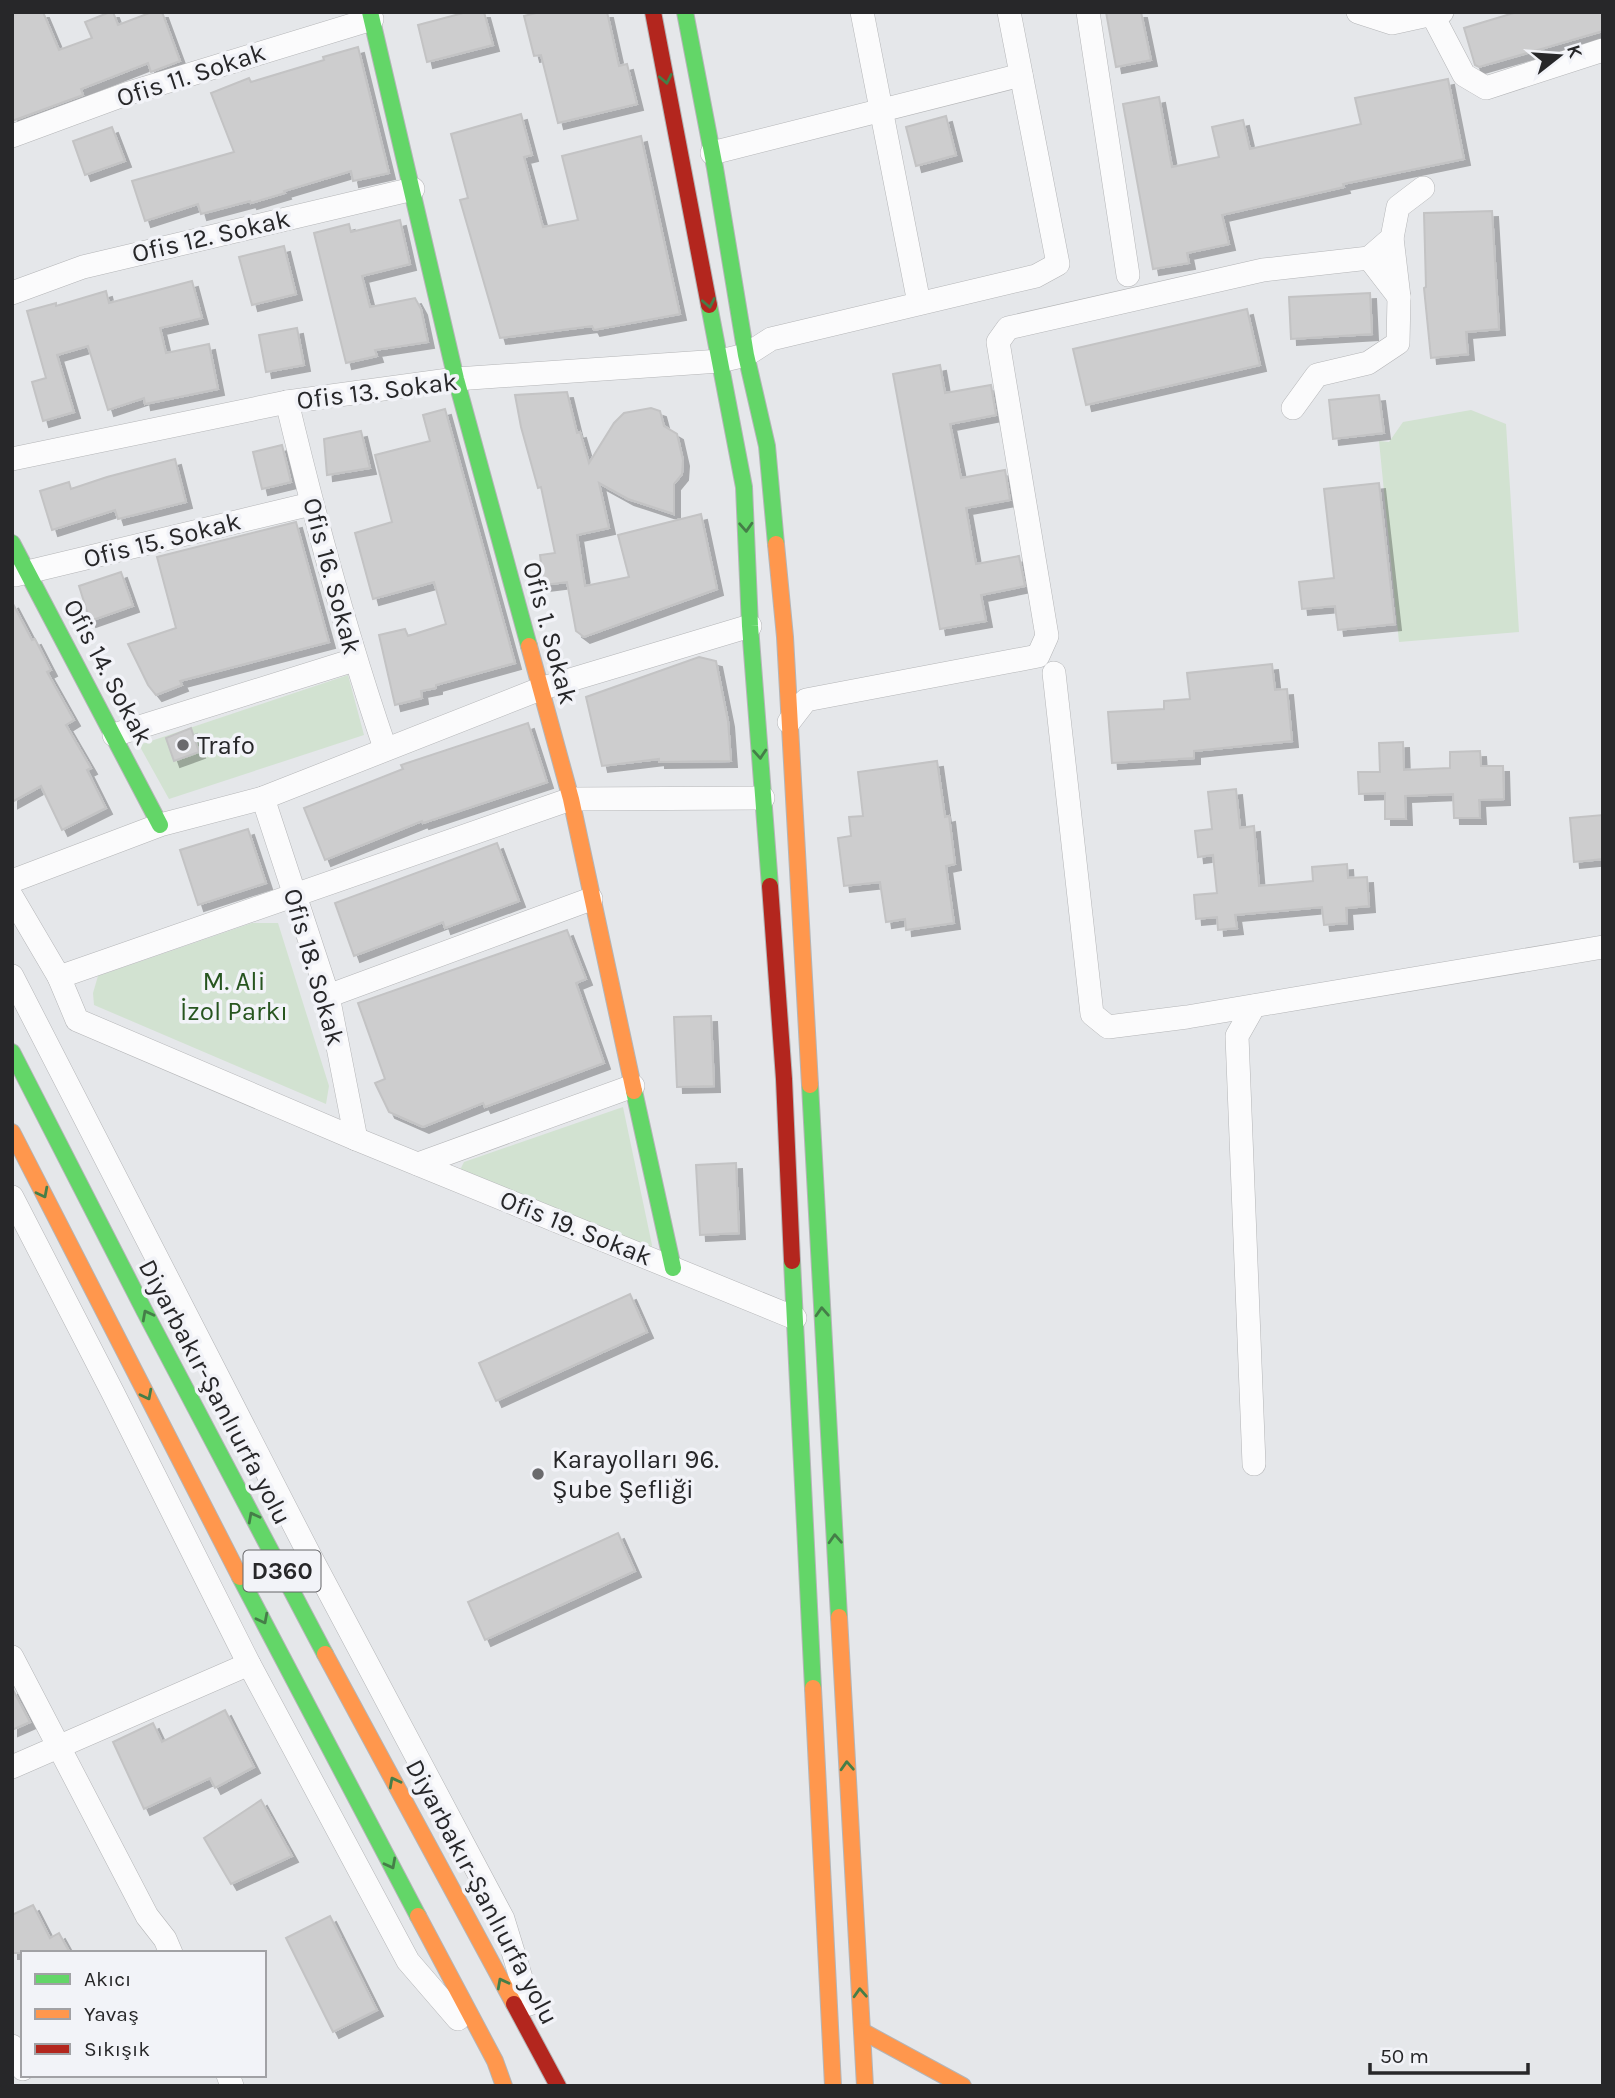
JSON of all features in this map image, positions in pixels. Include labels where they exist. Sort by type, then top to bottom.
[{"type":"main road","points":[[653,12],[744,487],[750,626],[785,1079],[834,2086]]},
{"type":"main road","points":[[685,12],[746,355],[767,446],[785,637],[865,2086]]},
{"type":"main road","name":"Ofis 1. Sokak","points":[[371,15],[456,379],[570,799],[673,1268]]},
{"type":"main road","name":"Ofis 14. Sokak","points":[[12,543],[20,574],[114,735],[160,825]]},
{"type":"main road","name":"Diyarbakır-Şanlıurfa yolu","points":[[12,1052],[105,1236],[321,1646],[553,2076]]},
{"type":"main road","name":"D360","points":[[12,1132],[273,1640],[495,2061],[504,2086]]},
{"type":"main road","points":[[862,2031],[963,2086]]},
{"type":"street","points":[[862,12],[919,303]]},
{"type":"street","points":[[712,153],[1021,75],[1009,12]]},
{"type":"street","points":[[1088,12],[1128,275],[1118,304]]},
{"type":"street","points":[[1358,12],[1392,23],[1437,13],[1464,75],[1486,88],[1603,50]]},
{"type":"street","name":"Ofis 11. Sokak","points":[[12,136],[126,94],[371,15]]},
{"type":"street","name":"Ofis 13. Sokak","points":[[12,459],[287,402],[456,379],[720,361],[746,355],[771,339],[1036,276],[1058,264],[1021,75]]},
{"type":"street","points":[[1293,408],[1317,374],[1368,363],[1398,343],[1399,297],[1392,238],[1398,207],[1423,188]]},
{"type":"street","name":"Ofis 12. Sokak","points":[[12,293],[82,267],[412,189]]},
{"type":"street","points":[[1392,238],[1369,258],[1263,270],[1008,328],[998,342],[1046,655],[1092,1014],[1108,1027],[1221,1012],[1603,947]]},
{"type":"street","points":[[1369,258],[1399,297]]},
{"type":"street","points":[[1128,275],[1152,296]]},
{"type":"street","name":"Ofis 16. Sokak","points":[[287,402],[354,660],[384,748]]},
{"type":"street","name":"Ofis 15. Sokak","points":[[20,574],[312,503]]},
{"type":"street","points":[[12,881],[160,825],[263,798],[384,748],[540,689],[750,626]]},
{"type":"street","points":[[789,722],[806,700],[1046,655]]},
{"type":"street","points":[[114,735],[354,660]]},
{"type":"street","points":[[12,897],[59,977],[570,799],[763,797]]},
{"type":"street","name":"Ofis 18. Sokak","points":[[263,798],[328,996],[356,1139]]},
{"type":"street","points":[[328,996],[591,900]]},
{"type":"street","points":[[12,976],[308,1552],[503,1919],[553,2076]]},
{"type":"street","name":"Ofis 19. Sokak","points":[[59,977],[77,1020],[356,1139],[795,1318]]},
{"type":"street","points":[[1237,1036],[1254,1006]]},
{"type":"street","points":[[1221,1012],[1237,1036],[1254,1464]]},
{"type":"street","points":[[418,1164],[633,1086]]},
{"type":"street","points":[[12,1197],[249,1664],[408,1961],[495,2061]]},
{"type":"street","points":[[12,1657],[147,1916],[170,1951]]},
{"type":"street","points":[[12,1767],[249,1664]]},
{"type":"street","points":[[12,2046],[21,2065]]},
{"type":"green space","points":[[1471,410],[1506,424],[1519,632],[1399,642],[1379,441],[1389,442],[1403,422]]},
{"type":"green space","points":[[348,675],[364,735],[169,799],[139,745]]},
{"type":"green space","name":"M. Ali İzol Parkı","points":[[252,923],[278,923],[329,1086],[326,1104],[94,1005],[93,993],[98,976]]},
{"type":"green space","points":[[623,1107],[652,1245],[649,1253],[458,1174],[464,1162]]},
{"type":"building","points":[[12,12],[43,12],[59,50],[92,38],[85,22],[110,12],[113,12],[118,25],[152,12],[162,12],[180,61],[151,72],[148,63],[81,89],[83,95],[12,121]]},
{"type":"building","points":[[467,12],[484,12],[493,45],[427,62],[418,25]]},
{"type":"building","points":[[540,12],[607,12],[619,66],[627,64],[637,104],[558,123],[541,55],[534,56],[524,16]]},
{"type":"building","points":[[1106,12],[1141,12],[1151,60],[1116,67]]},
{"type":"building","points":[[1517,12],[1603,12],[1603,31],[1479,67],[1475,65],[1464,28]]},
{"type":"building","points":[[358,47],[389,173],[353,181],[351,171],[251,203],[250,201],[201,214],[198,204],[145,221],[132,181],[234,152],[211,93],[249,78],[251,82]]},
{"type":"building","points":[[1448,79],[1464,159],[1343,184],[1344,187],[1222,215],[1229,244],[1187,253],[1189,263],[1153,269],[1123,104],[1159,97],[1172,167],[1219,157],[1212,127],[1243,120],[1250,149],[1361,124],[1355,98]]},
{"type":"building","points":[[521,114],[532,155],[524,157],[543,227],[578,220],[562,156],[641,136],[680,314],[594,330],[592,326],[500,338],[460,200],[468,198],[451,134]]},
{"type":"building","points":[[946,116],[956,155],[916,166],[906,127]]},
{"type":"building","points":[[112,127],[125,161],[85,175],[73,141]]},
{"type":"building","points":[[1492,211],[1499,329],[1466,332],[1468,354],[1431,358],[1424,288],[1424,213]]},
{"type":"building","points":[[400,220],[410,264],[362,276],[370,307],[415,298],[421,309],[428,342],[375,350],[377,356],[346,363],[314,233],[349,224],[351,232]]},
{"type":"building","points":[[284,246],[296,294],[252,305],[239,257]]},
{"type":"building","points":[[192,281],[202,318],[160,328],[166,353],[209,344],[218,389],[145,404],[144,398],[108,410],[88,346],[57,355],[74,412],[43,421],[32,382],[46,378],[27,311],[56,303],[56,306],[106,291],[109,303]]},
{"type":"building","points":[[1370,293],[1372,334],[1291,339],[1289,297]]},
{"type":"building","points":[[1247,309],[1260,365],[1086,405],[1073,349]]},
{"type":"building","points":[[297,328],[304,365],[266,372],[259,335]]},
{"type":"building","points":[[940,365],[945,393],[991,385],[996,415],[950,424],[961,478],[1005,470],[1010,500],[966,508],[976,564],[1019,556],[1025,586],[981,595],[986,621],[940,629],[893,374]]},
{"type":"building","points":[[567,392],[577,433],[580,432],[589,463],[614,423],[624,413],[651,408],[660,411],[664,426],[677,434],[683,460],[682,474],[674,484],[674,514],[628,499],[599,483],[609,528],[577,535],[585,586],[629,577],[618,535],[701,514],[717,589],[584,637],[576,631],[567,582],[544,585],[540,555],[555,553],[541,487],[538,488],[515,395]]},
{"type":"building","points":[[1379,395],[1384,433],[1333,439],[1329,400]]},
{"type":"building","points":[[445,409],[515,663],[436,685],[436,688],[421,691],[422,698],[395,705],[379,635],[405,629],[408,636],[446,624],[434,582],[373,599],[355,533],[392,522],[375,455],[430,441],[423,415]]},
{"type":"building","points":[[361,431],[370,468],[327,475],[324,439]]},
{"type":"building","points":[[282,445],[291,482],[262,489],[253,452]]},
{"type":"building","points":[[175,459],[186,502],[118,519],[115,510],[52,530],[40,491],[69,482],[71,489]]},
{"type":"building","points":[[1379,483],[1395,624],[1338,630],[1335,606],[1302,609],[1299,582],[1334,578],[1324,489]]},
{"type":"building","points":[[296,522],[329,642],[180,681],[182,685],[156,695],[148,685],[128,644],[176,628],[157,557]]},
{"type":"building","points":[[121,572],[133,606],[90,621],[79,586]]},
{"type":"building","points":[[12,602],[32,640],[35,639],[51,670],[47,672],[74,720],[66,725],[91,768],[87,770],[106,808],[62,830],[41,786],[12,802]]},
{"type":"building","points":[[699,657],[716,661],[728,721],[731,761],[659,762],[659,759],[602,766],[586,697]]},
{"type":"building","points":[[1272,664],[1275,690],[1287,689],[1292,741],[1194,751],[1194,758],[1112,763],[1108,712],[1164,709],[1164,701],[1190,699],[1187,673]]},
{"type":"building","points":[[528,723],[547,782],[423,823],[422,821],[325,860],[304,808],[403,769],[401,765]]},
{"type":"building","name":"Trafo","points":[[191,728],[199,752],[174,761],[166,738]]},
{"type":"building","points":[[1403,742],[1404,770],[1450,768],[1450,752],[1480,751],[1481,766],[1503,766],[1504,799],[1479,800],[1480,818],[1454,818],[1453,794],[1405,796],[1406,819],[1385,819],[1385,793],[1359,794],[1358,772],[1380,772],[1379,743]]},
{"type":"building","points":[[937,761],[945,817],[949,816],[955,864],[946,866],[954,923],[906,930],[905,919],[886,922],[880,882],[844,886],[838,838],[851,836],[849,817],[863,816],[858,772]]},
{"type":"building","points":[[1236,789],[1240,828],[1254,826],[1259,886],[1313,881],[1312,867],[1347,864],[1348,878],[1367,877],[1369,906],[1346,908],[1347,923],[1324,925],[1322,907],[1235,915],[1237,928],[1218,930],[1217,917],[1196,919],[1194,895],[1217,893],[1213,855],[1198,857],[1195,831],[1212,829],[1208,792]]},
{"type":"building","points":[[1603,815],[1603,859],[1574,862],[1570,818]]},
{"type":"building","points":[[248,829],[266,883],[198,905],[180,850]]},
{"type":"building","points":[[497,843],[519,901],[445,928],[443,922],[354,956],[335,903]]},
{"type":"building","points":[[567,930],[586,979],[576,983],[604,1063],[485,1107],[483,1103],[423,1127],[389,1112],[375,1083],[385,1079],[358,1003]]},
{"type":"building","points":[[711,1016],[714,1086],[677,1087],[674,1017]]},
{"type":"building","points":[[736,1163],[739,1233],[700,1235],[696,1165]]},
{"type":"building","points":[[630,1294],[647,1332],[496,1401],[479,1363]]},
{"type":"building","points":[[618,1533],[635,1571],[485,1640],[468,1602]]},
{"type":"building","points":[[12,1688],[30,1722],[12,1730]]},
{"type":"building","points":[[225,1710],[254,1767],[215,1788],[210,1778],[144,1809],[113,1742],[153,1723],[162,1742]]},
{"type":"building","points":[[261,1800],[292,1856],[231,1884],[204,1838]]},
{"type":"building","points":[[33,1905],[50,1938],[59,1933],[69,1951],[12,1953],[12,1915]]},
{"type":"building","points":[[330,1916],[377,2010],[333,2032],[286,1938]]},
{"type":"traffic: fast","points":[[370,12],[456,379],[529,646]]},
{"type":"traffic: fast","points":[[685,12],[715,168],[746,355],[767,446],[776,544]]},
{"type":"traffic: fast","points":[[709,305],[744,487],[750,626],[770,886]]},
{"type":"traffic: fast","points":[[12,543],[160,825]]},
{"type":"traffic: fast","points":[[12,1052],[325,1654]]},
{"type":"traffic: fast","points":[[810,1085],[839,1617]]},
{"type":"traffic: fast","points":[[634,1091],[673,1268]]},
{"type":"traffic: fast","points":[[792,1261],[813,1688]]},
{"type":"traffic: fast","points":[[240,1577],[418,1916]]},
{"type":"traffic: slow","points":[[776,544],[785,637],[810,1085]]},
{"type":"traffic: slow","points":[[529,646],[571,799],[634,1091]]},
{"type":"traffic: slow","points":[[12,1132],[240,1577]]},
{"type":"traffic: slow","points":[[839,1617],[865,2086]]},
{"type":"traffic: slow","points":[[325,1654],[514,2004]]},
{"type":"traffic: slow","points":[[813,1688],[833,2086]]},
{"type":"traffic: slow","points":[[418,1916],[495,2061],[504,2086]]},
{"type":"traffic: slow","points":[[862,2031],[963,2086]]},
{"type":"traffic: jam","points":[[653,12],[709,305]]},
{"type":"traffic: jam","points":[[770,886],[784,1079],[792,1261]]},
{"type":"traffic: jam","points":[[514,2004],[558,2086]]},
{"type":"place","name":"Trafo","points":[[183,745]]},
{"type":"place","name":"Karayolları 96. Şube Şefliği","points":[[538,1474]]}]
